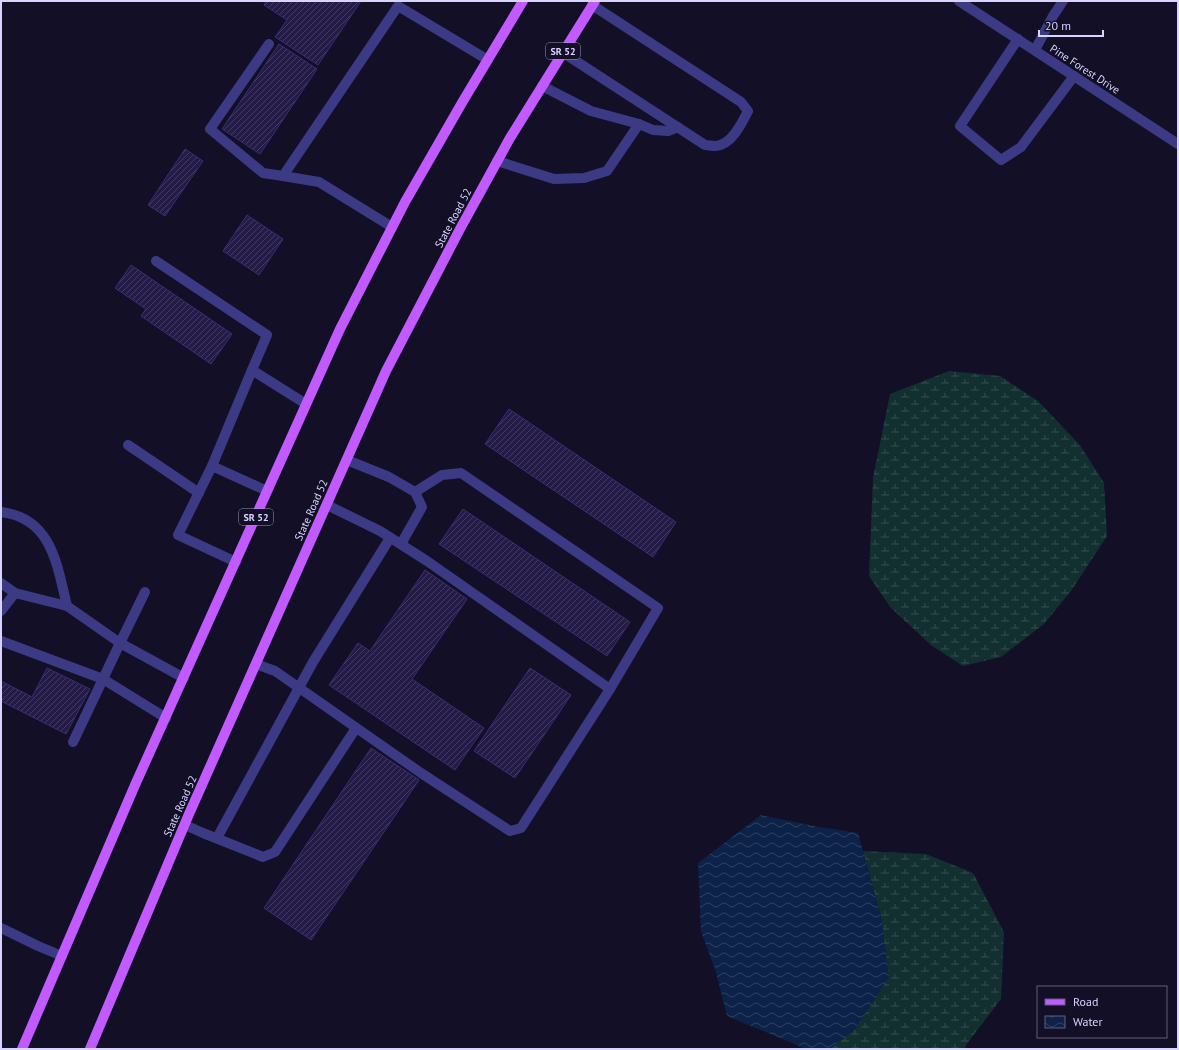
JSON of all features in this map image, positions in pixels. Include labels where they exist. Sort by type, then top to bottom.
[{"type":"main road","name":"SR 52","points":[[22,1049],[166,718],[340,329],[392,227],[459,108],[523,1]]},
{"type":"main road","name":"State Road 52","points":[[90,1049],[185,825],[386,371],[497,161],[562,52],[594,3]]},
{"type":"street","name":"Pine Forest Drive","points":[[959,1],[1178,144]]},
{"type":"street","points":[[1035,50],[1053,16],[1063,1]]},
{"type":"street","points":[[562,52],[705,145],[715,147],[724,144],[733,136],[742,123],[748,111],[741,102],[594,3]]},
{"type":"street","points":[[283,176],[398,6],[488,60]]},
{"type":"street","points":[[1018,39],[960,126],[1001,160],[1021,147],[1074,76]]},
{"type":"street","points":[[269,44],[210,129],[263,173],[319,182],[392,227]]},
{"type":"street","points":[[542,86],[592,111],[639,124],[653,130],[668,131],[678,127]]},
{"type":"street","points":[[497,161],[554,178],[584,178],[607,171],[639,124]]},
{"type":"street","points":[[156,261],[267,335],[212,466],[178,535],[236,562]]},
{"type":"street","points":[[252,370],[306,404]]},
{"type":"street","points":[[128,445],[199,493]]},
{"type":"street","points":[[347,460],[389,477],[414,492],[422,507],[401,544]]},
{"type":"street","points":[[212,466],[267,491]]},
{"type":"street","points":[[256,664],[275,671],[356,728],[510,831],[521,828],[610,689],[658,608],[461,473],[442,475],[414,492]]},
{"type":"street","points":[[327,505],[380,531],[401,544],[610,689]]},
{"type":"street","points":[[1,512],[15,514],[34,524],[46,537],[57,564],[67,606]]},
{"type":"street","points":[[218,838],[313,662],[390,538]]},
{"type":"street","points":[[1,583],[15,593],[67,606],[120,643],[184,678]]},
{"type":"street","points":[[73,742],[145,592]]},
{"type":"street","points":[[1,611],[15,593]]},
{"type":"street","points":[[1,641],[103,679],[166,718]]},
{"type":"street","points":[[185,825],[263,857],[275,852],[356,728]]},
{"type":"street","points":[[1,928],[62,956]]},
{"type":"green space","points":[[949,371],[1000,376],[1038,401],[1080,445],[1104,483],[1107,536],[1071,591],[1044,624],[1001,657],[963,666],[932,646],[891,608],[869,576],[873,478],[890,394]]},
{"type":"green space","points":[[863,851],[926,854],[973,873],[1004,932],[1001,999],[966,1045],[965,1049],[830,1049],[856,1028],[882,921]]},
{"type":"water","points":[[761,815],[858,833],[882,921],[889,977],[856,1028],[830,1049],[806,1049],[727,1016],[715,969],[701,932],[698,863]]},
{"type":"building","points":[[266,1],[361,1],[318,65],[275,37],[287,20],[264,5]]},
{"type":"building","points":[[279,44],[317,69],[260,154],[222,129]]},
{"type":"building","points":[[185,149],[203,161],[165,216],[148,205]]},
{"type":"building","points":[[247,215],[283,239],[259,275],[223,251]]},
{"type":"building","points":[[131,265],[232,334],[211,364],[141,316],[146,309],[115,288]]},
{"type":"building","points":[[509,409],[676,522],[653,557],[485,444]]},
{"type":"building","points":[[463,509],[630,622],[607,656],[439,544]]},
{"type":"building","points":[[425,570],[467,599],[412,679],[484,728],[455,770],[329,685],[358,643],[370,651]]},
{"type":"building","points":[[47,668],[90,689],[66,734],[1,701],[1,681],[32,697]]},
{"type":"building","points":[[530,668],[571,695],[515,778],[474,751]]},
{"type":"building","points":[[371,748],[419,780],[311,940],[264,908]]}]
